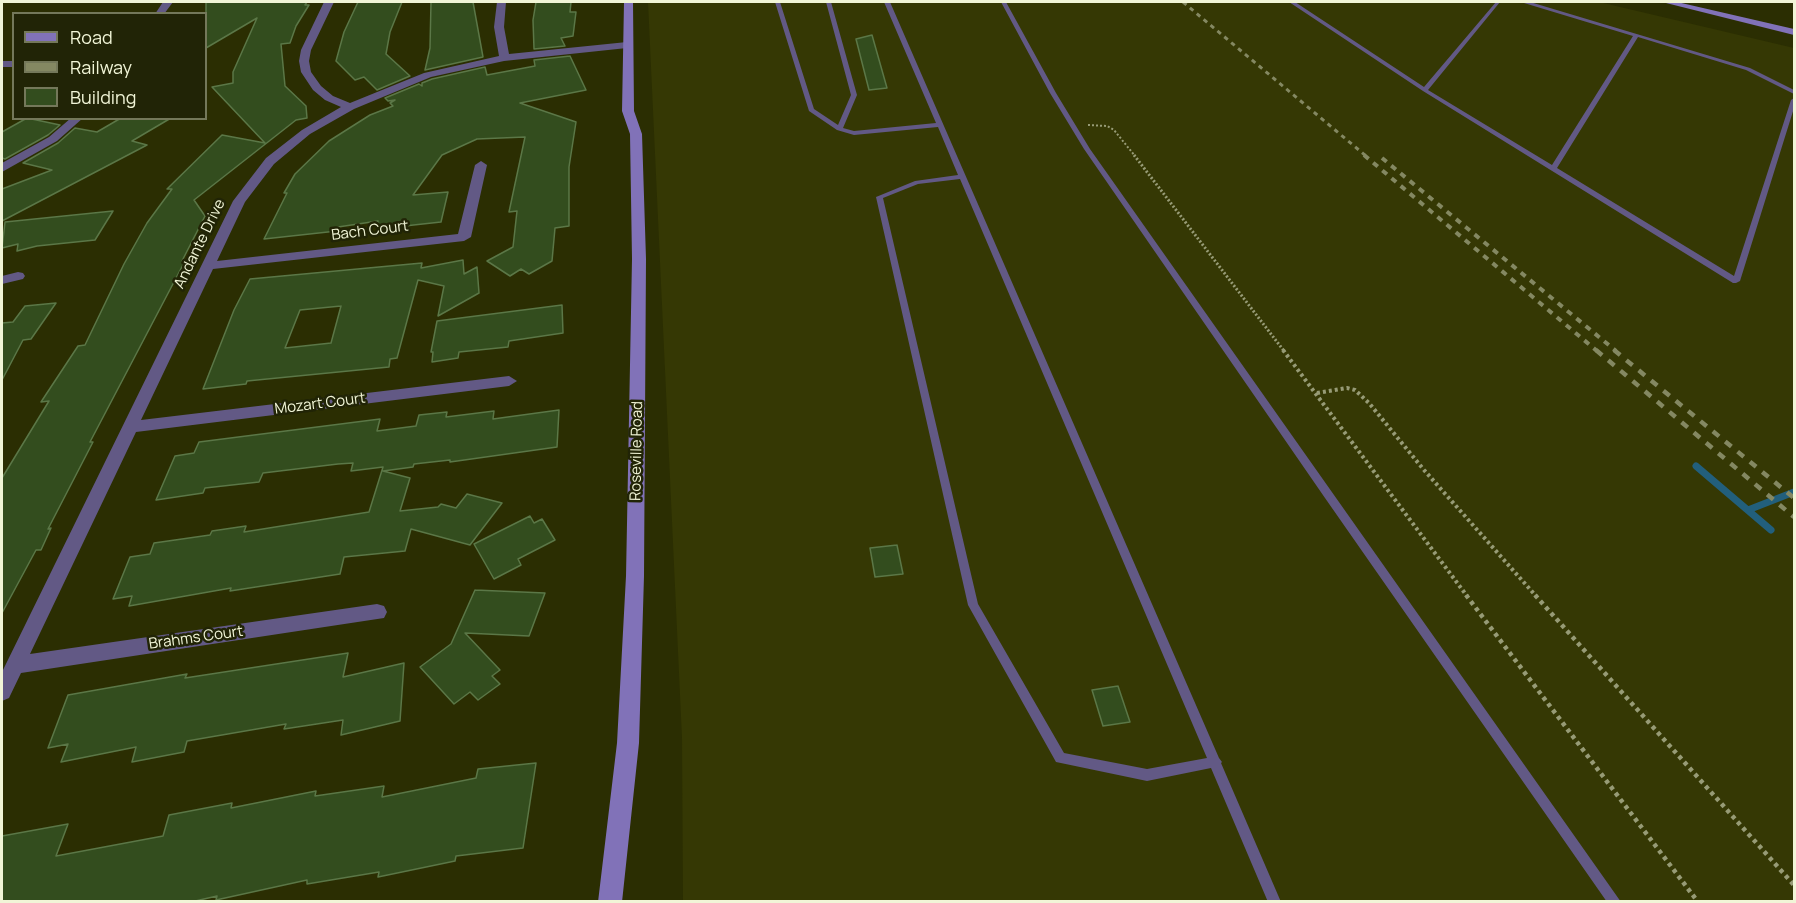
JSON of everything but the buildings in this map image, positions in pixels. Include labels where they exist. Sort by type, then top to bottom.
[{"type":"main road","name":"Roseville Road","points":[[610,902],[628,743],[635,576],[639,259],[636,134],[628,111],[628,2]]},
{"type":"main road","points":[[1667,2],[1794,32]]},
{"type":"street","points":[[329,2],[306,50],[304,61],[308,78],[317,88],[330,98],[350,107]]},
{"type":"street","points":[[501,2],[499,27],[504,58]]},
{"type":"street","name":"Andante Drive","points":[[2,692],[239,201],[270,161],[306,132],[350,107],[428,75],[504,58],[627,45]]},
{"type":"street","points":[[2,168],[53,139],[76,120]]},
{"type":"street","name":"Bach Court","points":[[207,266],[464,237],[481,165]]},
{"type":"street","points":[[2,280],[18,276]]},
{"type":"street","name":"Mozart Court","points":[[130,427],[509,381]]},
{"type":"street","name":"Brahms Court","points":[[15,665],[377,612]]},
{"type":"lane","points":[[777,2],[811,110],[839,129],[854,133],[939,125]]},
{"type":"lane","points":[[829,2],[854,95],[839,129]]},
{"type":"lane","points":[[887,2],[1275,902]]},
{"type":"lane","points":[[1003,2],[1073,126],[1328,495],[1615,902]]},
{"type":"lane","points":[[1293,2],[1425,90],[1736,281],[1794,100]]},
{"type":"lane","points":[[1425,90],[1498,2]]},
{"type":"lane","points":[[1526,2],[1748,69],[1794,92]]},
{"type":"lane","points":[[1554,168],[1636,36]]},
{"type":"lane","points":[[962,177],[916,182],[879,197],[973,605],[1060,758],[1147,775],[1216,762]]},
{"type":"path","points":[[1073,126],[1101,125],[1114,130],[1317,393],[1615,795],[1698,902]]},
{"type":"path","points":[[1317,393],[1347,388],[1355,390],[1369,404],[1794,885]]},
{"type":"shaded area","points":[[648,2],[1599,2],[1794,48],[1794,901],[683,901],[682,738]]},
{"type":"waterway","points":[[1696,466],[1771,530]]},
{"type":"waterway","points":[[1748,510],[1794,492]]},
{"type":"railway","points":[[1183,2],[1366,156]]},
{"type":"railway","points":[[1364,155],[1597,351]]},
{"type":"railway","points":[[1382,158],[1616,351]]},
{"type":"railway","points":[[1596,350],[1794,517]]},
{"type":"railway","points":[[1614,350],[1794,498]]}]
